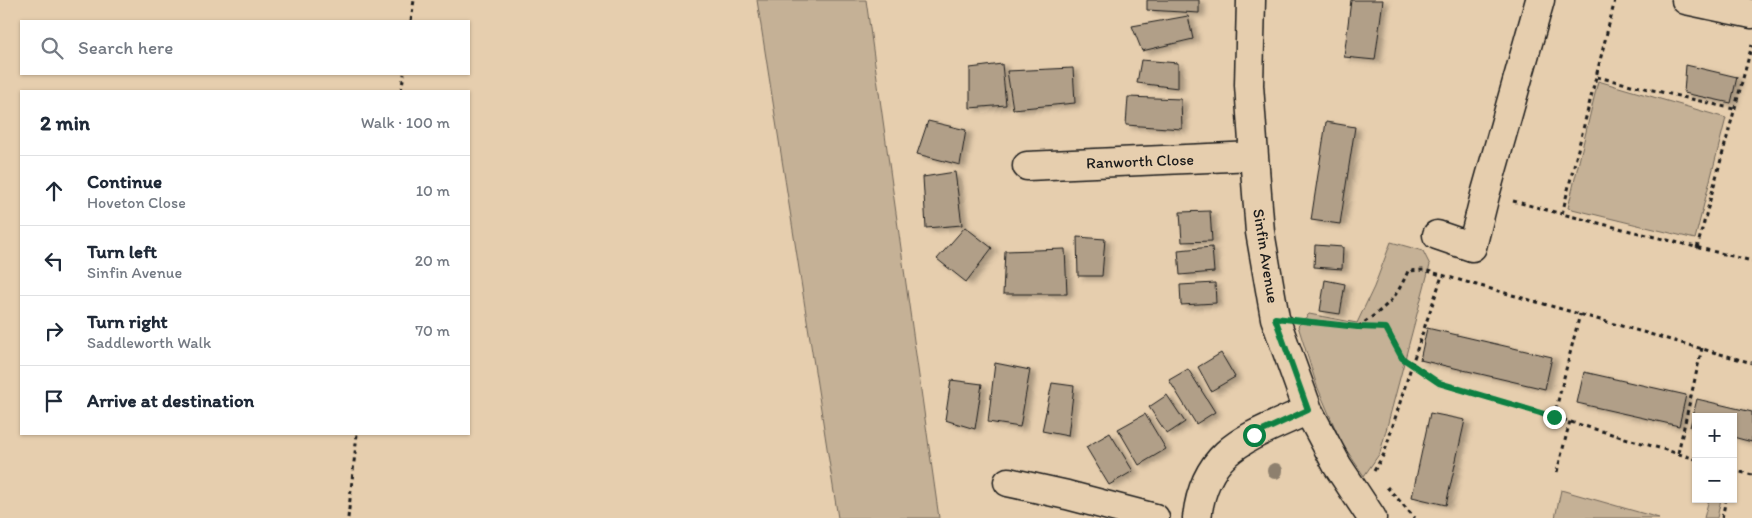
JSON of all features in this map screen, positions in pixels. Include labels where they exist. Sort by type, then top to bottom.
[{"type":"street","name":"Sinfin Avenue","points":[[1251,0],[1249,85],[1254,156],[1260,232],[1275,318],[1308,410],[1337,465],[1365,508]]},
{"type":"street","points":[[1437,235],[1472,247],[1540,0]]},
{"type":"street","points":[[1686,0],[1752,14]]},
{"type":"street","name":"Ranworth Close","points":[[1027,166],[1254,156]]},
{"type":"street","points":[[1196,518],[1203,488],[1209,474],[1221,457],[1239,443],[1308,410]]},
{"type":"street","points":[[1008,482],[1155,518]]},
{"type":"path","points":[[411,20],[414,0]]},
{"type":"path","points":[[1562,214],[1615,0]]},
{"type":"path","points":[[1697,248],[1752,45]]},
{"type":"path","points":[[401,90],[404,75]]},
{"type":"path","points":[[1597,77],[1734,110]]},
{"type":"path","points":[[1485,195],[1752,262]]},
{"type":"path","points":[[1358,327],[1389,304],[1400,289],[1408,272],[1424,270],[1752,363]]},
{"type":"path","points":[[1365,508],[1374,471],[1384,454],[1442,276]]},
{"type":"path","points":[[1554,417],[1580,314]]},
{"type":"path","points":[[1306,329],[1303,321],[1386,328],[1402,358],[1439,383],[1693,458]]},
{"type":"path","points":[[1678,453],[1702,348]]},
{"type":"path","points":[[1556,472],[1570,421]]},
{"type":"path","points":[[348,518],[357,435]]},
{"type":"path","points":[[1369,463],[1380,478]]},
{"type":"path","points":[[1737,471],[1752,475]]},
{"type":"path","points":[[1385,484],[1415,518]]},
{"type":"path","points":[[1722,518],[1725,503]]},
{"type":"shaded area","points":[[757,0],[866,0],[939,518],[838,518]]},
{"type":"shaded area","points":[[1598,81],[1726,118],[1695,239],[1568,208]]},
{"type":"shaded area","points":[[1391,242],[1423,251],[1430,265],[1380,453],[1364,476],[1341,442],[1317,386],[1298,326],[1309,314],[1357,323],[1374,287]]},
{"type":"shaded area","points":[[1561,490],[1659,518],[1555,518]]},
{"type":"shaded area","points":[[1708,503],[1720,503],[1717,518],[1704,518]]},
{"type":"building","points":[[1147,0],[1199,0],[1199,13],[1147,10]]},
{"type":"building","points":[[1351,0],[1383,0],[1375,60],[1344,57]]},
{"type":"building","points":[[1188,16],[1193,39],[1142,51],[1132,26]]},
{"type":"building","points":[[1141,60],[1178,63],[1178,88],[1137,83]]},
{"type":"building","points":[[1002,64],[1006,105],[970,108],[970,68]]},
{"type":"building","points":[[1686,65],[1737,77],[1731,103],[1684,93]]},
{"type":"building","points":[[1073,68],[1075,103],[1013,109],[1007,71]]},
{"type":"building","points":[[1128,97],[1181,99],[1182,129],[1126,125]]},
{"type":"building","points":[[928,121],[966,130],[960,165],[917,154]]},
{"type":"building","points":[[1326,122],[1355,127],[1340,224],[1311,220]]},
{"type":"building","points":[[955,172],[962,225],[926,228],[923,177]]},
{"type":"building","points":[[1210,211],[1212,241],[1182,242],[1180,212]]},
{"type":"building","points":[[965,227],[992,248],[966,282],[937,259]]},
{"type":"building","points":[[1077,237],[1105,239],[1102,276],[1078,276]]},
{"type":"building","points":[[1315,245],[1343,247],[1342,269],[1314,267]]},
{"type":"building","points":[[1212,247],[1214,272],[1180,275],[1178,250]]},
{"type":"building","points":[[1065,249],[1067,294],[1003,294],[1005,251]]},
{"type":"building","points":[[1325,280],[1345,284],[1340,314],[1320,311]]},
{"type":"building","points":[[1215,283],[1216,303],[1181,305],[1180,285]]},
{"type":"building","points":[[1427,328],[1552,357],[1545,389],[1420,360]]},
{"type":"building","points":[[1221,353],[1235,377],[1211,391],[1198,367]]},
{"type":"building","points":[[995,363],[1030,370],[1020,427],[988,422]]},
{"type":"building","points":[[1188,369],[1215,412],[1196,424],[1169,380]]},
{"type":"building","points":[[1584,372],[1686,395],[1679,426],[1577,403]]},
{"type":"building","points":[[951,380],[982,384],[975,429],[945,420]]},
{"type":"building","points":[[1052,383],[1074,386],[1068,436],[1042,431]]},
{"type":"building","points":[[1167,395],[1185,422],[1167,434],[1149,407]]},
{"type":"building","points":[[1697,399],[1752,412],[1752,442],[1737,438],[1737,413],[1694,413]]},
{"type":"building","points":[[1430,413],[1465,420],[1446,505],[1412,497]]},
{"type":"building","points":[[1145,414],[1166,449],[1139,465],[1118,429]]},
{"type":"building","points":[[1110,433],[1133,471],[1109,485],[1086,447]]},
{"type":"route","points":[[1254,435],[1308,410],[1275,318],[1358,327],[1386,328],[1402,358],[1439,383],[1554,417]]}]
